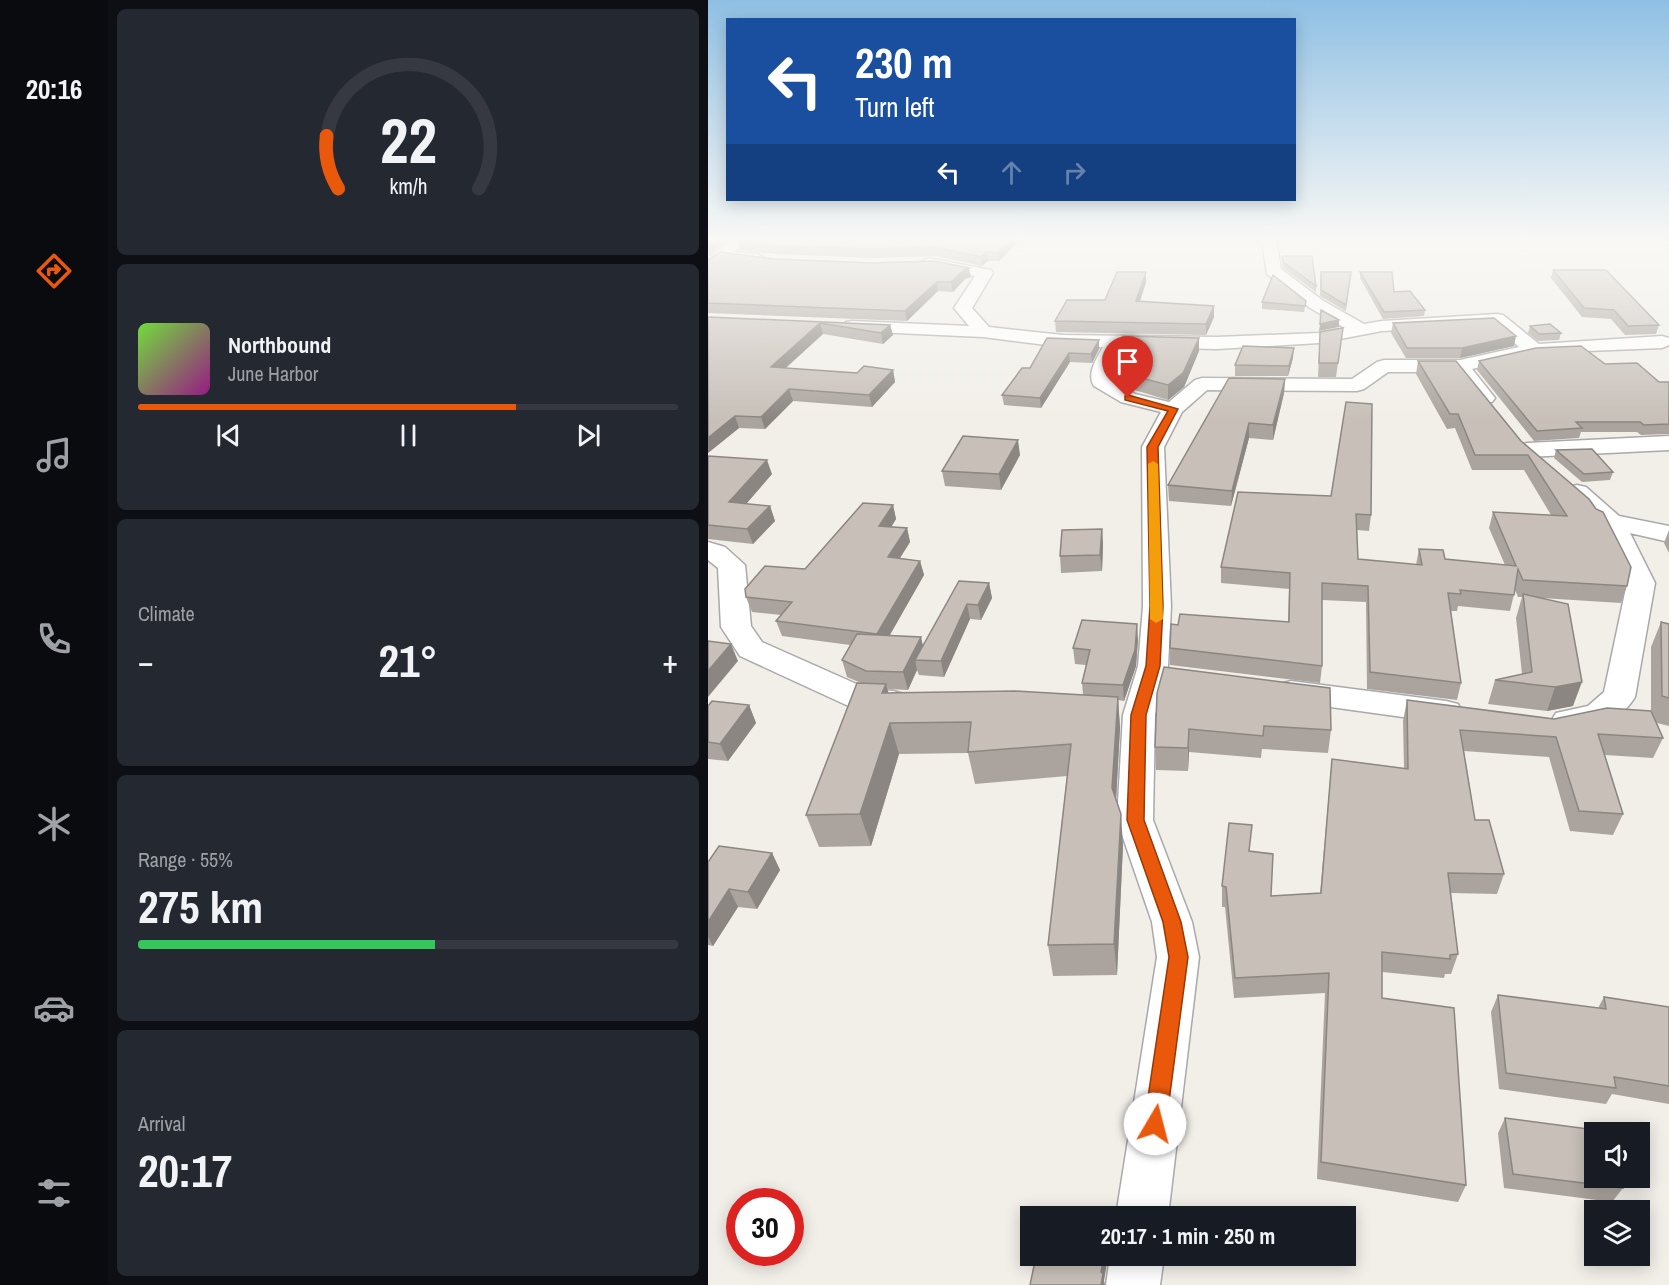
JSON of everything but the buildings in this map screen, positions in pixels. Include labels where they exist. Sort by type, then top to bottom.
[{"type":"street","points":[[968,300],[963,308],[983,332]]},
{"type":"street","points":[[1311,300],[1362,330]]},
{"type":"street","points":[[837,325],[983,332],[1063,341],[1323,346],[1362,330],[1382,326],[1497,319],[1533,349]]},
{"type":"street","points":[[1115,342],[1102,367],[1101,382],[1128,398],[1173,409]]},
{"type":"street","points":[[1143,1206],[1178,957],[1172,922],[1135,820],[1127,714],[1163,676],[1157,606],[1153,447],[1173,409],[1202,384],[1357,385],[1384,366],[1460,366],[1533,349],[1662,342]]},
{"type":"street","points":[[1460,366],[1496,412]]},
{"type":"street","points":[[1529,450],[1669,443]]},
{"type":"street","points":[[1535,723],[1547,725],[1597,716],[1619,698],[1641,583],[1611,522],[1561,479]]},
{"type":"street","points":[[1611,522],[1669,534]]},
{"type":"street","points":[[708,550],[716,553],[731,565],[736,627],[751,649],[866,701],[926,704]]},
{"type":"street","points":[[1268,689],[1477,716]]},
{"type":"street","points":[[1133,1285],[1136,1266]]},
{"type":"slow traffic","points":[[1153,464],[1156,619]]},
{"type":"route","points":[[1128,398],[1173,409],[1153,447],[1157,606],[1153,666],[1139,715],[1135,820],[1172,922],[1178,957],[1155,1124]]}]
